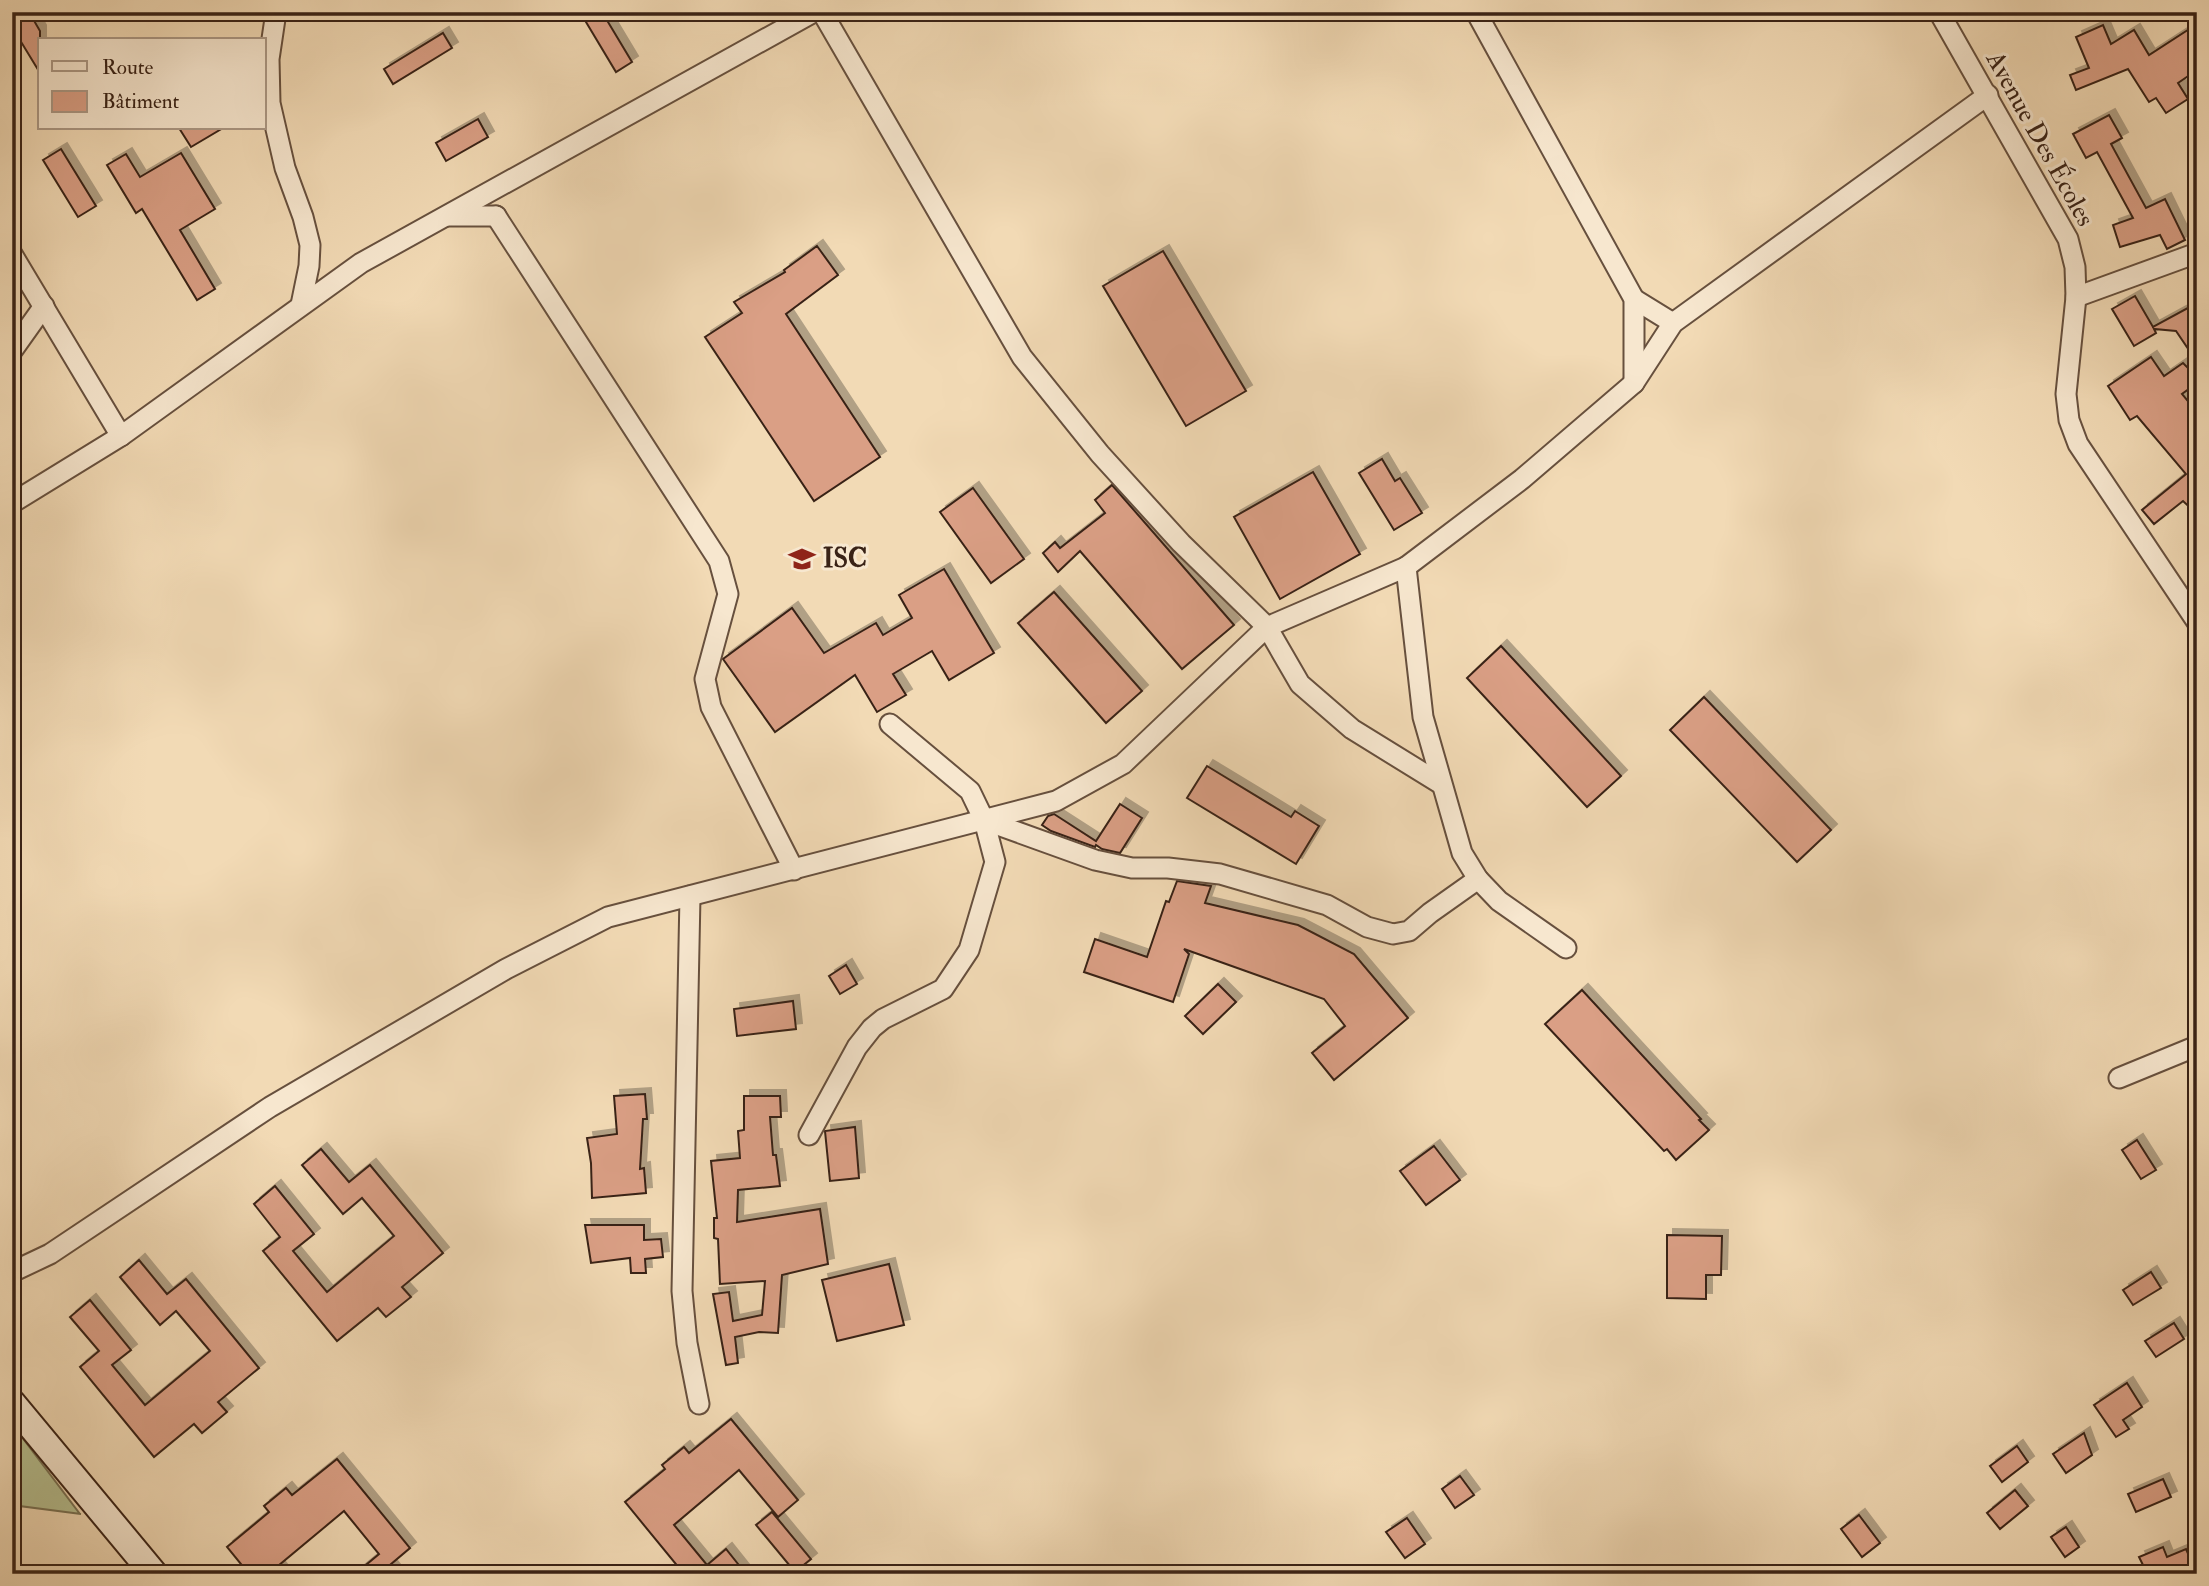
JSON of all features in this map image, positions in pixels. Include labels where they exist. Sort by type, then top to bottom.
[{"type":"main road","points":[[12,1403],[154,1574]]},
{"type":"street","points":[[276,12],[268,59],[270,103],[285,168],[310,245],[309,266],[301,305]]},
{"type":"street","points":[[12,503],[121,436],[361,263],[814,12]]},
{"type":"street","points":[[822,12],[1022,357],[1100,454],[1181,543],[1267,627],[1300,684],[1352,729],[1441,784]]},
{"type":"street","points":[[1476,12],[1634,299],[1634,383]]},
{"type":"street","name":"Avenue Des Écoles","points":[[1939,12],[2068,239],[2075,267],[2077,297],[2066,394],[2068,421],[2095,472],[2197,622]]},
{"type":"street","points":[[12,1272],[50,1254],[270,1107],[506,969],[608,917],[1056,801],[1123,764],[1267,627],[1406,567],[1522,478],[1634,383],[1674,323],[1988,96]]},
{"type":"street","points":[[496,216],[513,178]]},
{"type":"street","points":[[445,216],[496,216]]},
{"type":"street","points":[[496,216],[719,561],[728,594],[705,679],[711,707],[794,870]]},
{"type":"street","points":[[2077,297],[2197,253]]},
{"type":"street","points":[[12,254],[121,436]]},
{"type":"street","points":[[1634,299],[1674,323]]},
{"type":"street","points":[[12,351],[44,306]]},
{"type":"street","points":[[1406,567],[1423,717],[1462,853],[1478,879],[1499,901],[1566,948]]},
{"type":"street","points":[[809,1135],[857,1047],[872,1028],[884,1019],[943,989],[969,950],[995,862],[984,820],[970,791],[890,724]]},
{"type":"street","points":[[984,820],[1095,860],[1132,867],[1220,874],[1327,905],[1367,927],[1393,934],[1409,931],[1478,879]]},
{"type":"street","points":[[690,896],[681,1291],[687,1343],[699,1404]]},
{"type":"street","points":[[2119,1078],[2197,1046]]},
{"type":"green space","points":[[12,1424],[80,1514],[12,1505]]},
{"type":"building","points":[[12,12],[29,12],[40,31],[38,70],[12,27]]},
{"type":"building","points":[[580,12],[602,12],[632,62],[616,72]]},
{"type":"building","points":[[2197,24],[2197,70],[2178,83],[2188,99],[2166,113],[2156,98],[2149,102],[2128,69],[2076,90],[2070,75],[2089,68],[2076,37],[2103,25],[2111,44],[2134,30],[2149,55]]},
{"type":"building","points":[[443,33],[452,48],[393,84],[384,69]]},
{"type":"building","points":[[2109,115],[2122,138],[2111,144],[2146,208],[2165,199],[2185,240],[2167,249],[2160,235],[2120,247],[2113,225],[2133,218],[2097,152],[2086,158],[2073,134]]},
{"type":"building","points":[[478,119],[488,137],[446,161],[436,143]]},
{"type":"building","points":[[180,130],[220,130],[191,147]]},
{"type":"building","points":[[61,149],[96,206],[78,217],[43,160]]},
{"type":"building","points":[[181,153],[215,209],[180,230],[215,289],[197,300],[142,209],[136,213],[107,165],[126,154],[140,177]]},
{"type":"building","points":[[817,246],[838,275],[786,314],[880,457],[814,501],[705,337],[742,313],[734,302],[785,272],[784,270]]},
{"type":"building","points":[[1163,251],[1246,391],[1186,426],[1103,286]]},
{"type":"building","points":[[2135,296],[2153,327],[2197,303],[2197,362],[2176,331],[2154,329],[2156,333],[2134,346],[2112,309]]},
{"type":"building","points":[[2151,357],[2164,376],[2183,363],[2197,377],[2197,383],[2182,394],[2197,412],[2197,514],[2183,501],[2154,524],[2142,510],[2186,474],[2137,416],[2130,420],[2108,386]]},
{"type":"building","points":[[1382,459],[1395,481],[1400,478],[1422,513],[1394,530],[1359,473]]},
{"type":"building","points":[[1313,472],[1360,554],[1280,599],[1234,517]]},
{"type":"building","points":[[1112,485],[1234,625],[1182,669],[1080,551],[1058,572],[1043,553],[1055,542],[1060,548],[1105,513],[1095,500]]},
{"type":"building","points":[[973,488],[1024,559],[991,583],[940,512]]},
{"type":"building","points":[[944,569],[994,653],[949,680],[932,651],[893,674],[906,695],[877,712],[855,675],[775,732],[723,659],[792,608],[824,653],[876,623],[883,635],[912,618],[899,595]]},
{"type":"building","points":[[1054,592],[1142,691],[1106,723],[1018,623]]},
{"type":"building","points":[[1501,646],[1621,776],[1587,807],[1467,678]]},
{"type":"building","points":[[1704,697],[1831,830],[1797,862],[1670,730]]},
{"type":"building","points":[[1207,766],[1291,817],[1295,811],[1319,826],[1296,864],[1187,798]]},
{"type":"building","points":[[1120,804],[1142,818],[1120,853],[1096,845],[1095,847],[1042,825],[1048,816],[1054,814],[1096,841]]},
{"type":"building","points":[[1177,881],[1211,886],[1205,903],[1298,925],[1354,954],[1408,1018],[1334,1080],[1312,1053],[1345,1026],[1324,999],[1184,949],[1189,954],[1173,1002],[1084,972],[1095,939],[1147,957],[1166,901],[1169,902]]},
{"type":"building","points":[[846,965],[857,984],[840,994],[829,976]]},
{"type":"building","points":[[1218,984],[1236,1002],[1203,1034],[1185,1016]]},
{"type":"building","points":[[1582,990],[1709,1130],[1676,1160],[1667,1149],[1664,1151],[1545,1024]]},
{"type":"building","points":[[793,1001],[796,1029],[737,1036],[734,1009]]},
{"type":"building","points":[[645,1094],[647,1119],[643,1119],[640,1169],[644,1168],[646,1193],[592,1198],[587,1138],[617,1134],[614,1096]]},
{"type":"building","points":[[744,1096],[780,1096],[781,1117],[770,1117],[773,1155],[776,1155],[780,1186],[738,1190],[737,1222],[820,1209],[828,1264],[782,1275],[778,1333],[759,1332],[735,1337],[738,1363],[726,1365],[713,1294],[729,1292],[733,1321],[762,1315],[765,1281],[720,1284],[718,1239],[714,1238],[714,1218],[717,1218],[711,1161],[740,1158],[738,1131],[744,1130]]},
{"type":"building","points":[[855,1127],[859,1178],[830,1181],[825,1131]]},
{"type":"building","points":[[2137,1140],[2156,1170],[2141,1179],[2122,1150]]},
{"type":"building","points":[[1434,1146],[1460,1180],[1426,1205],[1400,1171]]},
{"type":"building","points":[[321,1149],[349,1182],[370,1165],[443,1253],[402,1287],[411,1297],[386,1317],[378,1308],[337,1341],[263,1251],[280,1237],[254,1204],[275,1186],[314,1234],[293,1251],[327,1292],[394,1236],[362,1198],[343,1214],[302,1165]]},
{"type":"building","points":[[585,1225],[644,1225],[644,1240],[661,1239],[663,1257],[645,1259],[646,1273],[631,1273],[630,1258],[591,1263]]},
{"type":"building","points":[[1667,1235],[1722,1236],[1721,1275],[1706,1275],[1706,1299],[1667,1298]]},
{"type":"building","points":[[139,1260],[167,1294],[186,1279],[259,1368],[218,1402],[227,1412],[202,1433],[194,1424],[154,1457],[80,1367],[99,1351],[70,1317],[90,1300],[131,1350],[112,1365],[145,1405],[210,1351],[176,1311],[160,1325],[120,1277]]},
{"type":"building","points":[[889,1264],[904,1325],[837,1341],[822,1280]]},
{"type":"building","points":[[2151,1272],[2161,1288],[2133,1305],[2123,1290]]},
{"type":"building","points":[[2174,1323],[2184,1339],[2156,1357],[2145,1341]]},
{"type":"building","points":[[2127,1383],[2142,1407],[2123,1420],[2129,1429],[2116,1437],[2094,1405]]},
{"type":"building","points":[[731,1419],[798,1500],[778,1517],[739,1470],[674,1525],[707,1565],[726,1549],[746,1574],[684,1574],[625,1502],[665,1469],[662,1465],[684,1447],[689,1453]]},
{"type":"building","points":[[2084,1433],[2092,1455],[2066,1473],[2053,1454]]},
{"type":"building","points":[[2017,1446],[2028,1462],[2002,1482],[1990,1466]]},
{"type":"building","points":[[337,1459],[410,1548],[390,1565],[397,1574],[355,1574],[379,1554],[344,1511],[278,1566],[284,1574],[249,1574],[227,1547],[269,1512],[264,1506],[286,1488],[292,1495]]},
{"type":"building","points":[[1460,1476],[1474,1495],[1455,1508],[1442,1489]]},
{"type":"building","points":[[2163,1479],[2171,1497],[2136,1512],[2128,1494]]},
{"type":"building","points":[[2015,1490],[2028,1506],[2000,1529],[1987,1513]]},
{"type":"building","points":[[772,1512],[811,1559],[795,1572],[756,1525]]},
{"type":"building","points":[[1859,1515],[1880,1543],[1862,1557],[1841,1529]]},
{"type":"building","points":[[1407,1518],[1425,1544],[1405,1558],[1386,1532]]},
{"type":"building","points":[[2066,1527],[2079,1547],[2065,1557],[2051,1537]]},
{"type":"building","points":[[2163,1547],[2167,1557],[2186,1549],[2197,1574],[2128,1574],[2144,1567],[2139,1557]]},
{"type":"place","name":"ISC","points":[[802,559]]}]
